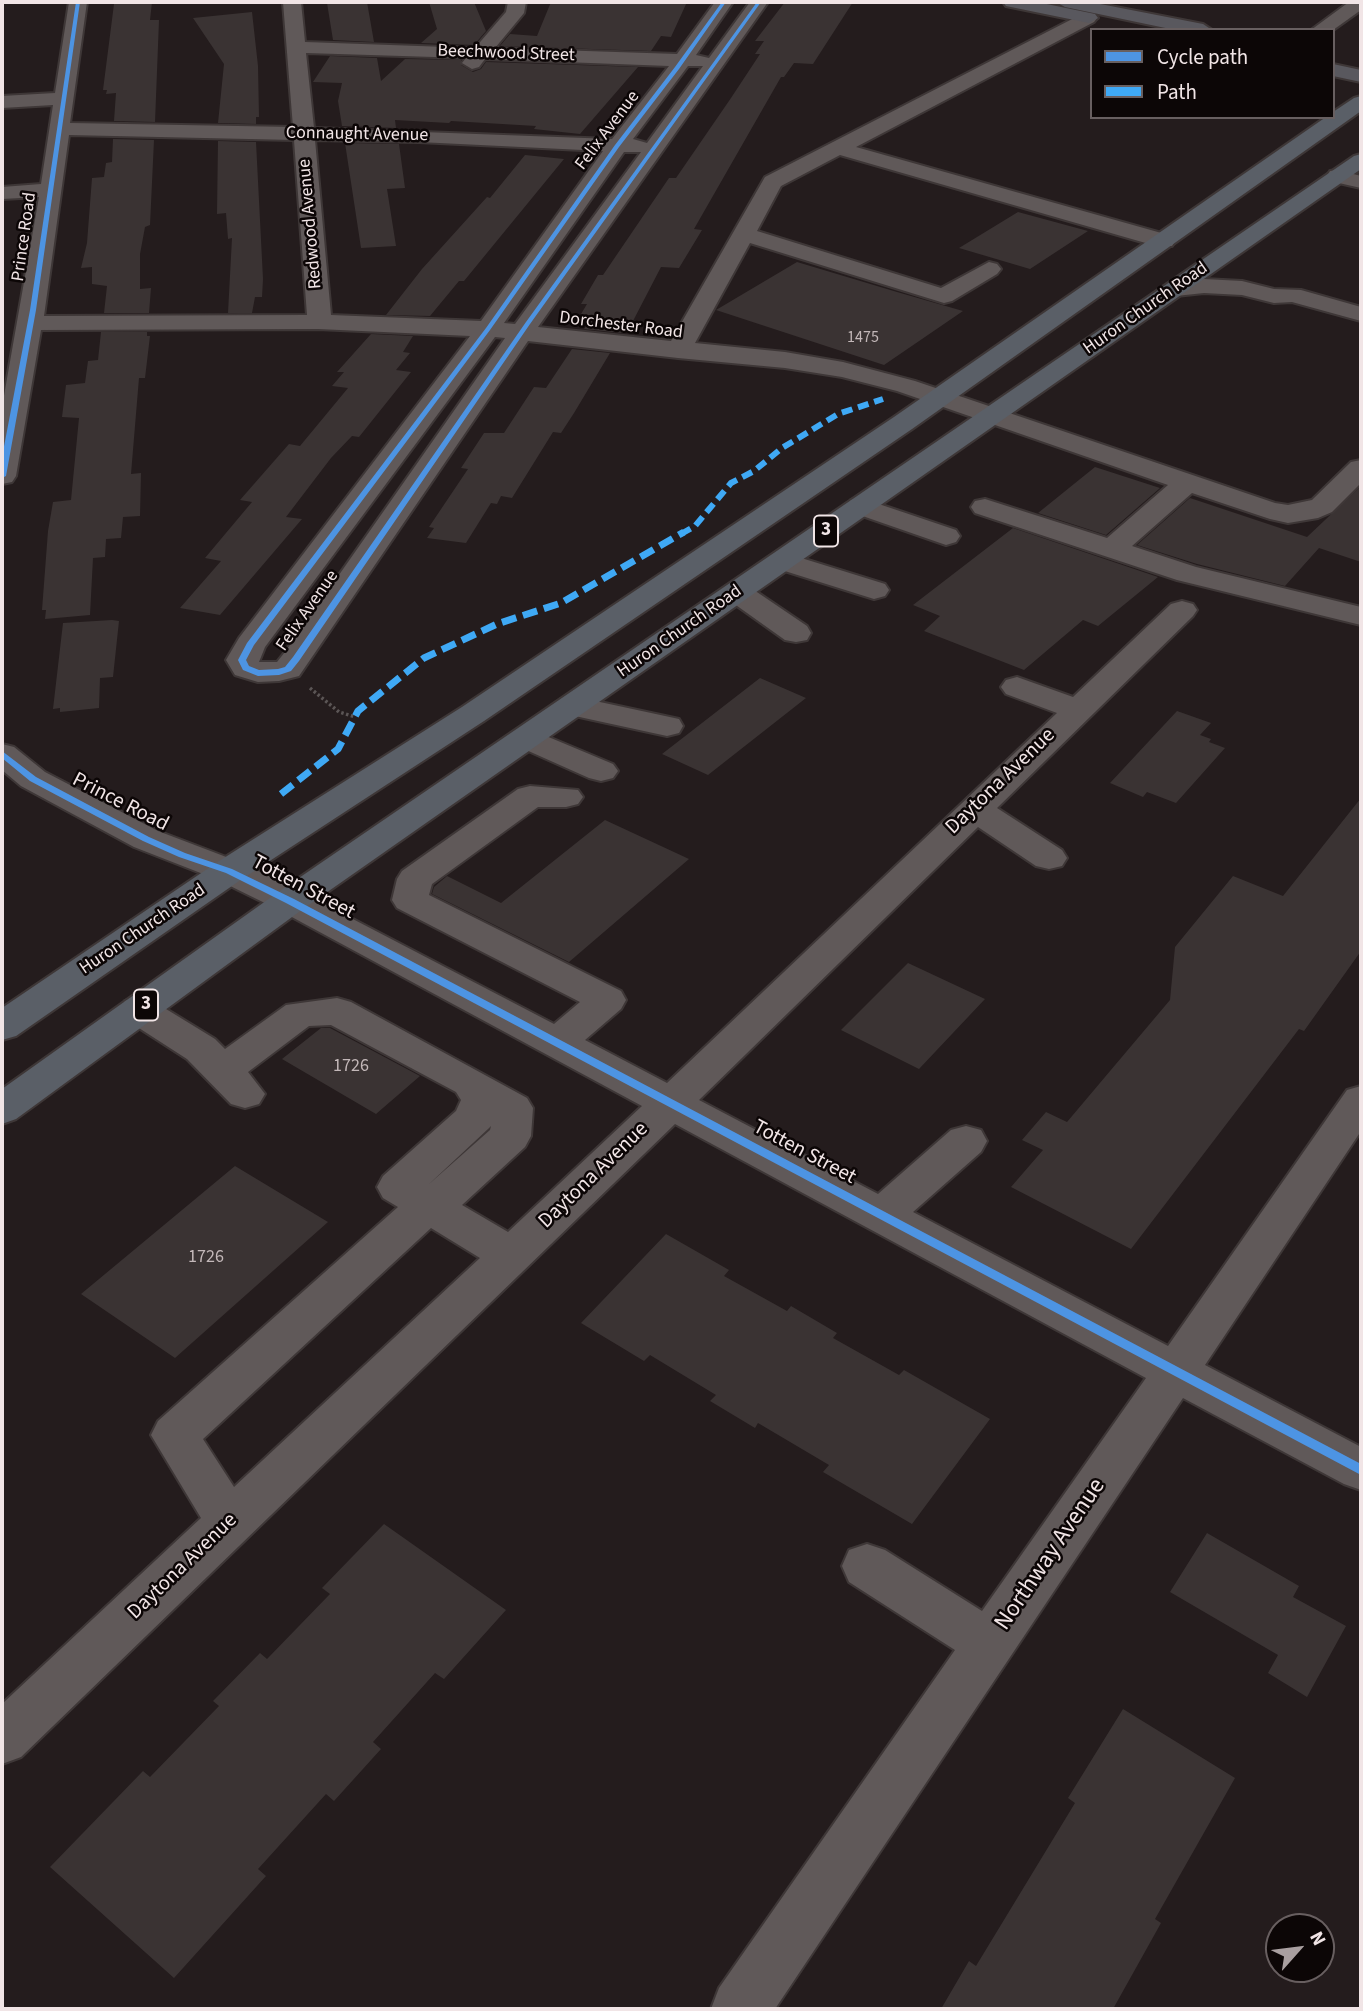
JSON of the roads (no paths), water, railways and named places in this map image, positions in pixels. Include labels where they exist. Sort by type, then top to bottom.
[{"type":"highway","name":"Huron Church Road","points":[[2,1027],[229,871],[473,714],[940,398],[1361,103]]},
{"type":"highway","name":"Huron Church Road","points":[[2,1109],[290,901],[1226,253],[1354,172]]},
{"type":"main road","points":[[1012,2],[1134,28]]},
{"type":"main road","points":[[1065,2],[1193,28]]},
{"type":"main road","points":[[1335,57],[1361,63]]},
{"type":"main road","points":[[1335,70],[1361,76]]},
{"type":"street","name":"Prince Road","points":[[3,465],[25,315],[60,129],[78,2]]},
{"type":"street","name":"Redwood Avenue","points":[[292,2],[320,312],[318,322]]},
{"type":"street","points":[[477,58],[515,13],[517,2]]},
{"type":"street","name":"Felix Avenue","points":[[722,3],[488,329],[242,660],[246,668],[258,673],[288,669],[523,331],[711,65],[759,2]]},
{"type":"street","points":[[1325,28],[1353,16],[1361,2]]},
{"type":"street","points":[[678,351],[773,182],[1088,18]]},
{"type":"street","name":"Beechwood Street","points":[[297,51],[711,65]]},
{"type":"street","points":[[2,102],[63,98]]},
{"type":"street","name":"Connaught Avenue","points":[[60,129],[419,136],[654,147]]},
{"type":"street","points":[[838,148],[1164,241]]},
{"type":"street","points":[[2,193],[49,190]]},
{"type":"street","points":[[743,234],[944,296],[989,269]]},
{"type":"street","points":[[1226,253],[1239,267],[1286,288],[1293,295]]},
{"type":"street","points":[[1176,289],[1204,286],[1242,288],[1275,296],[1293,295],[1361,314]]},
{"type":"street","name":"Dorchester Road","points":[[25,315],[318,322],[523,331],[678,351],[785,360],[843,370],[906,386],[1187,483],[1288,514],[1308,512],[1322,506],[1361,468]]},
{"type":"street","points":[[1111,549],[1187,483]]},
{"type":"street","points":[[861,506],[946,536]]},
{"type":"street","points":[[985,507],[1187,574],[1361,617]]},
{"type":"street","points":[[782,561],[874,590]]},
{"type":"street","points":[[737,592],[796,633]]},
{"type":"street","name":"Daytona Avenue","points":[[2,1740],[670,1104],[1182,610]]},
{"type":"street","points":[[1017,687],[1077,709]]},
{"type":"street","points":[[572,706],[667,726]]},
{"type":"street","points":[[527,737],[601,771]]},
{"type":"street","name":"Prince Road","points":[[2,754],[33,779],[146,839],[229,871]]},
{"type":"street","points":[[556,1043],[607,1000],[410,900],[415,879],[530,796],[566,797]]},
{"type":"street","points":[[974,809],[1049,858]]},
{"type":"street","name":"Totten Street","points":[[229,871],[1361,1470]]},
{"type":"street","points":[[139,1010],[201,1049],[233,1083],[300,1014],[337,1011],[513,1108],[510,1136],[419,1200],[175,1435],[230,1523]]},
{"type":"street","name":"Northway Avenue","points":[[740,2009],[1361,1100]]},
{"type":"street","points":[[881,1215],[966,1141]]},
{"type":"street","points":[[419,1200],[511,1255]]},
{"type":"street","points":[[867,1566],[990,1644]]}]
